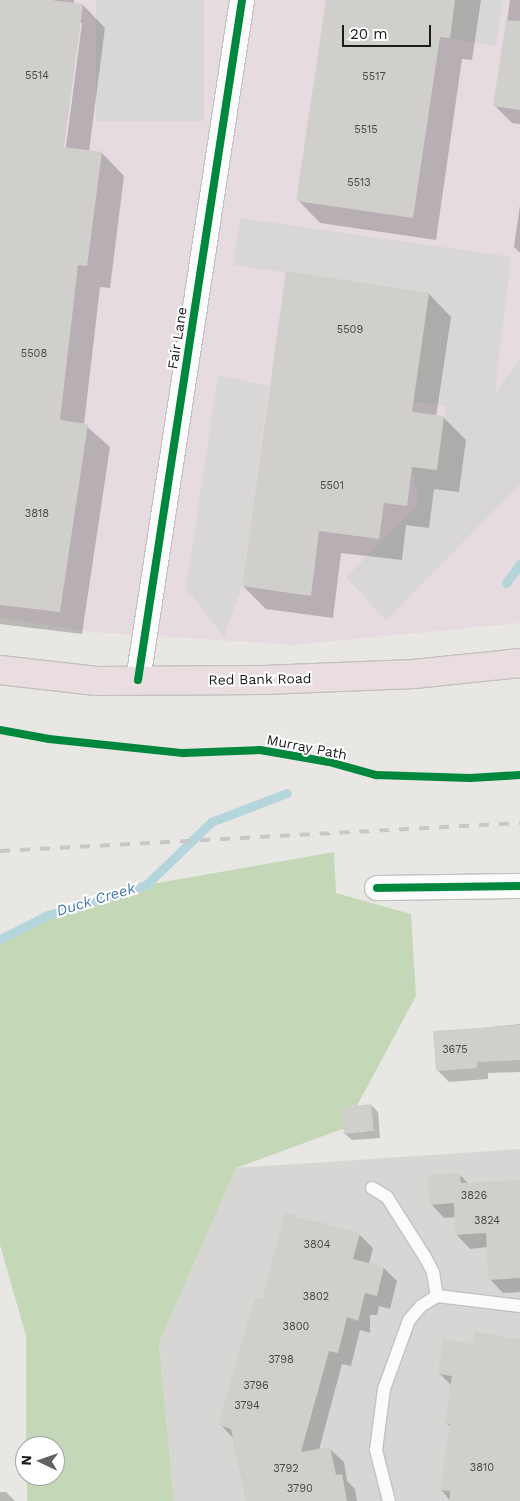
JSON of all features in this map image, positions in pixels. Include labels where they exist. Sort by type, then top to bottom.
[{"type":"highway","name":"Red Bank Road","points":[[0,670],[96,681],[264,680],[404,674],[520,663]]},
{"type":"street","name":"Fair Lane","points":[[138,680],[242,0]]},
{"type":"street","points":[[377,888],[520,886]]},
{"type":"lane","points":[[372,1188],[387,1197],[425,1257],[433,1272],[438,1296]]},
{"type":"lane","points":[[389,1501],[376,1450],[384,1389],[409,1320],[421,1306],[438,1296],[520,1306]]},
{"type":"shaded area","points":[[0,0],[520,0],[520,623],[294,645],[89,632],[0,617]]},
{"type":"shaded area","points":[[96,0],[204,0],[204,121],[96,121]]},
{"type":"shaded area","points":[[455,0],[503,0],[496,46],[450,38]]},
{"type":"shaded area","points":[[240,218],[511,257],[495,394],[520,358],[520,484],[386,621],[346,577],[419,504],[412,467],[437,470],[446,406],[413,402],[429,293],[233,265]]},
{"type":"shaded area","points":[[218,375],[269,386],[242,586],[224,637],[186,588]]},
{"type":"shaded area","points":[[520,1149],[520,1501],[174,1501],[159,1343],[236,1168]]},
{"type":"green space","points":[[334,852],[336,893],[411,914],[416,996],[345,1128],[236,1168],[159,1343],[174,1501],[27,1501],[27,1486],[65,1486],[65,1436],[26,1436],[26,1336],[0,1245],[0,939],[48,915],[146,885]]},
{"type":"building","points":[[0,0],[51,0],[83,4],[64,147],[102,152],[87,266],[78,265],[60,420],[88,424],[60,612],[0,605]]},
{"type":"building","points":[[326,0],[455,0],[450,38],[440,37],[413,218],[296,201]]},
{"type":"building","points":[[506,20],[520,21],[520,110],[493,106]]},
{"type":"building","points":[[286,271],[429,293],[412,412],[444,416],[437,470],[412,467],[407,506],[384,503],[379,539],[319,531],[311,596],[242,586]]},
{"type":"building","points":[[520,1025],[520,1060],[477,1062],[477,1068],[436,1071],[433,1031]]},
{"type":"building","points":[[371,1104],[374,1131],[344,1134],[341,1107]]},
{"type":"building","points":[[460,1173],[461,1183],[520,1180],[520,1278],[488,1280],[486,1233],[455,1235],[454,1203],[429,1205],[428,1175]]},
{"type":"building","points":[[285,1213],[360,1233],[353,1259],[384,1267],[377,1296],[365,1293],[358,1321],[347,1317],[338,1353],[329,1351],[301,1452],[330,1447],[336,1475],[342,1474],[347,1501],[247,1501],[231,1429],[218,1425],[255,1297],[262,1299]]},
{"type":"building","points":[[474,1332],[520,1339],[520,1501],[449,1501],[450,1491],[440,1490],[450,1424],[445,1423],[452,1376],[438,1374],[443,1339],[473,1344]]},
{"type":"waterway","points":[[506,583],[520,564]]},
{"type":"waterway","name":"Duck Creek","points":[[0,939],[48,915],[146,885],[211,822],[287,793]]},
{"type":"railway","points":[[0,851],[520,823]]},
{"type":"cycle path","points":[[138,680],[242,0]]},
{"type":"cycle path","name":"Murray Path","points":[[0,730],[49,739],[183,753],[260,750],[329,762],[376,775],[470,778],[520,775]]},
{"type":"cycle path","points":[[377,888],[520,886]]}]
